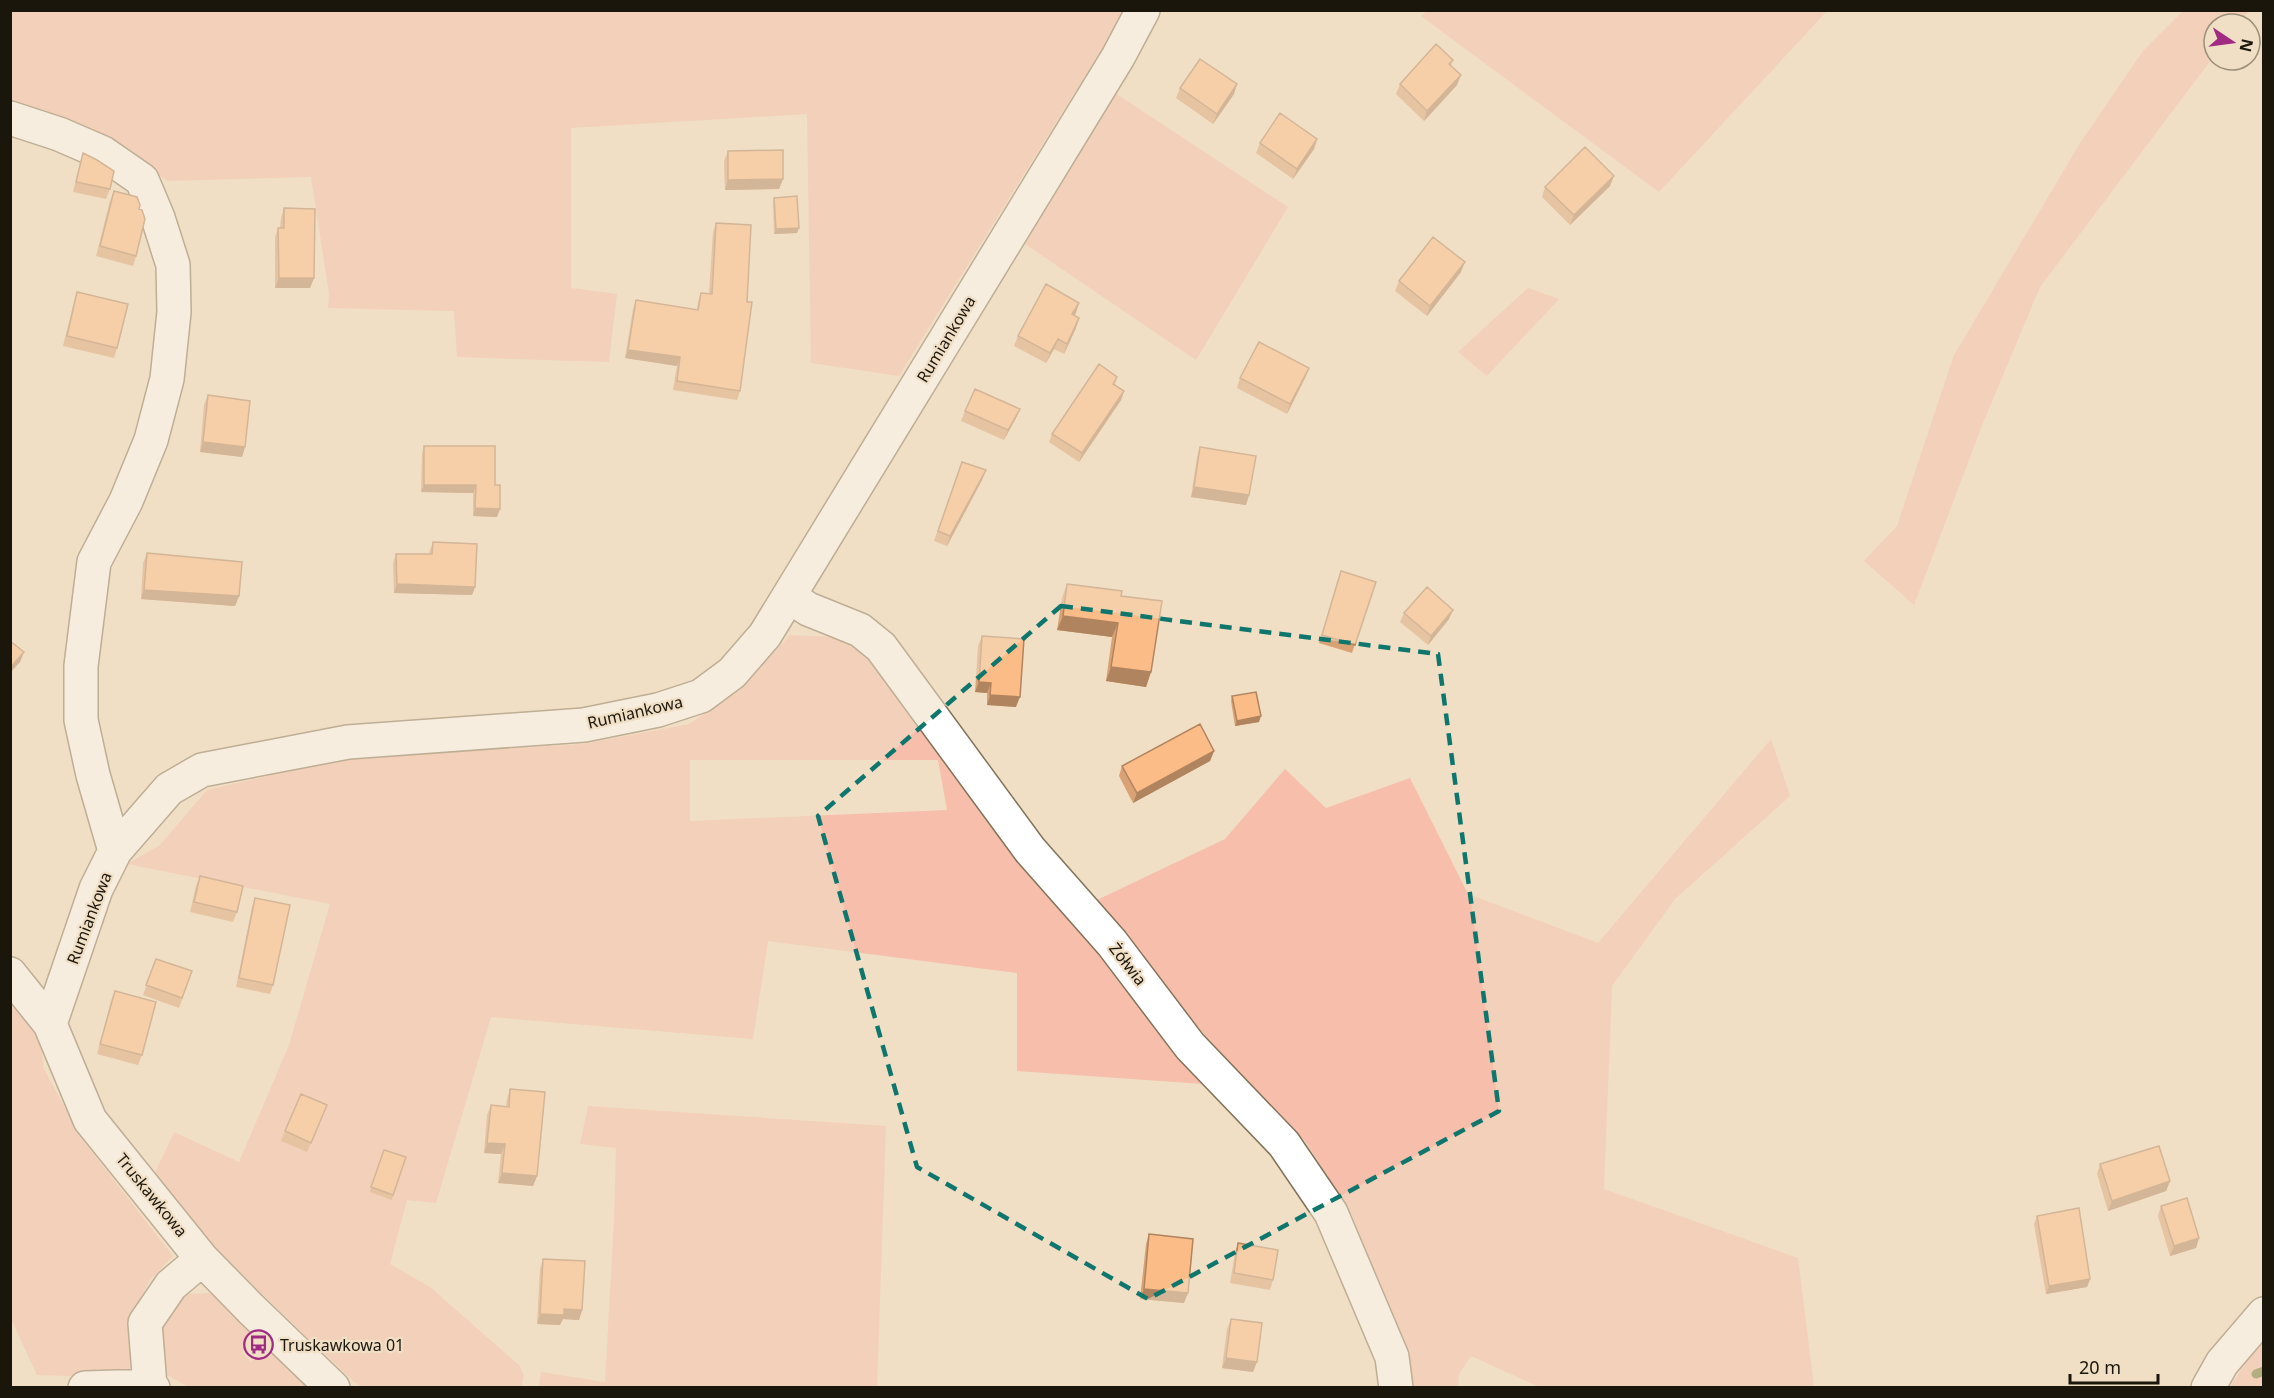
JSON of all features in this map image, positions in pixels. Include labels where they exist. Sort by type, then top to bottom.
[{"type":"street","name":"Rumiankowa","points":[[50,1024],[96,890],[115,851],[169,789],[202,770],[348,742],[584,725],[658,710],[701,696],[732,673],[765,635],[1118,57],[1143,10]]},
{"type":"street","points":[[10,118],[59,134],[103,153],[142,180],[158,218],[173,265],[174,312],[167,380],[151,440],[126,501],[94,562],[81,666],[81,720],[93,776],[115,851]]},
{"type":"street","name":"Żółwia","points":[[789,596],[808,609],[860,630],[881,647],[1030,850],[1112,943],[1190,1046],[1284,1144],[1330,1213],[1392,1357],[1396,1388]]},
{"type":"street","name":"Truskawkowa","points":[[10,974],[50,1024],[90,1120],[202,1258],[333,1388]]},
{"type":"street","points":[[85,1388],[152,1387],[145,1323],[171,1285],[202,1258]]},
{"type":"street","points":[[2208,1388],[2222,1363],[2264,1314]]},
{"type":"highlighted area","points":[[1061,606],[1438,654],[1499,1111],[1148,1299],[917,1167],[818,816]]},
{"type":"shaded area","points":[[10,11],[1125,11],[899,376],[811,363],[807,114],[571,128],[571,288],[617,294],[609,362],[457,357],[454,311],[328,308],[329,293],[311,177],[168,181],[131,159],[11,108]]},
{"type":"shaded area","points":[[1427,11],[1827,11],[1659,192],[1421,16]]},
{"type":"shaded area","points":[[2183,11],[2249,11],[2202,12],[2202,72],[2040,287],[1983,423],[1914,605],[1864,561],[1897,526],[1954,355],[2082,140],[2143,51]]},
{"type":"shaded area","points":[[1112,91],[1288,207],[1196,360],[1025,244]]},
{"type":"shaded area","points":[[1528,288],[1559,299],[1487,376],[1458,352]]},
{"type":"shaded area","points":[[790,635],[859,638],[1218,1085],[1017,1071],[1017,973],[768,941],[753,1039],[491,1017],[436,1203],[407,1200],[390,1264],[430,1287],[520,1366],[524,1376],[521,1387],[363,1387],[354,1382],[222,1256],[154,1175],[174,1132],[239,1162],[289,1045],[330,904],[127,864],[160,845],[207,790],[338,759],[583,744],[689,724],[739,691]],"holes":[[[690,760],[938,760],[947,810],[690,821]]]},
{"type":"shaded area","points":[[1771,739],[1790,796],[1675,899],[1612,986],[1604,1189],[1798,1258],[1814,1387],[1539,1387],[1471,1356],[1459,1374],[1458,1387],[1411,1387],[1409,1358],[1350,1211],[1305,1141],[1215,1048],[1097,900],[1225,839],[1285,769],[1326,808],[1410,778],[1468,894],[1598,943]]},
{"type":"shaded area","points":[[11,985],[41,1026],[43,1067],[81,1138],[173,1256],[149,1281],[132,1316],[129,1378],[37,1375],[11,1319]]},
{"type":"shaded area","points":[[588,1106],[886,1126],[877,1387],[539,1387],[541,1372],[605,1382],[616,1148],[580,1144]]},
{"type":"shaded area","points":[[186,1294],[216,1295],[258,1337],[242,1352],[251,1362],[263,1351],[269,1357],[274,1352],[311,1387],[188,1387],[166,1374],[158,1359],[163,1315]]},
{"type":"shaded area","points":[[2263,1335],[2263,1387],[2230,1387]]},
{"type":"building","points":[[1436,44],[1453,60],[1449,64],[1461,75],[1427,111],[1400,84]]},
{"type":"building","points":[[1200,59],[1237,84],[1217,114],[1180,88]]},
{"type":"building","points":[[1280,113],[1317,139],[1297,169],[1260,143]]},
{"type":"building","points":[[1585,147],[1614,176],[1574,215],[1545,187]]},
{"type":"building","points":[[783,150],[783,179],[728,180],[728,151]]},
{"type":"building","points":[[83,153],[114,171],[110,189],[76,182]]},
{"type":"building","points":[[114,191],[137,197],[139,209],[142,210],[145,219],[136,256],[100,246]]},
{"type":"building","points":[[797,196],[799,228],[776,229],[774,198]]},
{"type":"building","points":[[284,208],[315,209],[314,278],[279,278],[278,228],[284,228]]},
{"type":"building","points":[[716,223],[751,225],[747,302],[752,302],[740,391],[677,381],[680,357],[628,350],[636,300],[698,310],[701,293],[712,294]]},
{"type":"building","points":[[1433,237],[1465,262],[1430,306],[1399,281]]},
{"type":"building","points":[[1046,284],[1079,303],[1072,314],[1079,318],[1067,344],[1058,339],[1050,353],[1018,336]]},
{"type":"building","points":[[77,292],[128,304],[117,348],[67,336]]},
{"type":"building","points":[[1259,342],[1309,368],[1290,404],[1240,378]]},
{"type":"building","points":[[1099,364],[1117,377],[1113,384],[1124,391],[1082,453],[1052,434]]},
{"type":"building","points":[[975,389],[1020,409],[1008,430],[965,411]]},
{"type":"building","points":[[208,395],[250,401],[245,447],[203,442]]},
{"type":"building","points":[[424,446],[495,446],[495,485],[500,485],[500,509],[475,508],[476,485],[424,485]]},
{"type":"building","points":[[1200,447],[1256,456],[1249,495],[1194,487]]},
{"type":"building","points":[[962,462],[986,470],[950,536],[938,531]]},
{"type":"building","points":[[433,542],[477,544],[475,587],[397,584],[396,554],[432,554]]},
{"type":"building","points":[[147,553],[242,562],[239,596],[144,590]]},
{"type":"building","points":[[1341,571],[1376,582],[1355,645],[1322,635]]},
{"type":"building","points":[[1067,584],[1122,591],[1121,596],[1162,601],[1151,672],[1111,667],[1118,623],[1063,616]]},
{"type":"building","points":[[1427,587],[1453,610],[1431,636],[1404,613]]},
{"type":"building","points":[[982,636],[1024,639],[1020,697],[990,695],[991,683],[979,682]]},
{"type":"building","points":[[10,641],[24,652],[10,668]]},
{"type":"building","points":[[1256,692],[1261,716],[1237,721],[1232,696]]},
{"type":"building","points":[[1200,724],[1214,751],[1137,793],[1122,766]]},
{"type":"building","points":[[200,876],[243,886],[237,912],[194,902]]},
{"type":"building","points":[[255,898],[290,905],[273,985],[239,978]]},
{"type":"building","points":[[156,959],[192,971],[182,998],[146,985]]},
{"type":"building","points":[[115,991],[156,1002],[142,1055],[100,1044]]},
{"type":"building","points":[[510,1089],[545,1092],[537,1176],[502,1173],[505,1144],[487,1143],[491,1105],[509,1107]]},
{"type":"building","points":[[301,1094],[327,1105],[311,1143],[285,1131]]},
{"type":"building","points":[[2159,1146],[2170,1181],[2112,1201],[2100,1164]]},
{"type":"building","points":[[384,1150],[406,1157],[393,1195],[371,1187]]},
{"type":"building","points":[[2187,1198],[2199,1238],[2174,1246],[2161,1206]]},
{"type":"building","points":[[2079,1208],[2090,1279],[2049,1286],[2037,1216]]},
{"type":"building","points":[[1149,1234],[1193,1239],[1188,1293],[1144,1289]]},
{"type":"building","points":[[1238,1243],[1278,1250],[1273,1280],[1234,1273]]},
{"type":"building","points":[[543,1259],[585,1261],[582,1310],[564,1309],[564,1315],[540,1314]]},
{"type":"building","points":[[1231,1319],[1262,1323],[1257,1362],[1226,1358]]},
{"type":"waterway","points":[[2256,1374],[2264,1371]]},
{"type":"place","name":"Truskawkowa 01","points":[[259,1345]]}]
